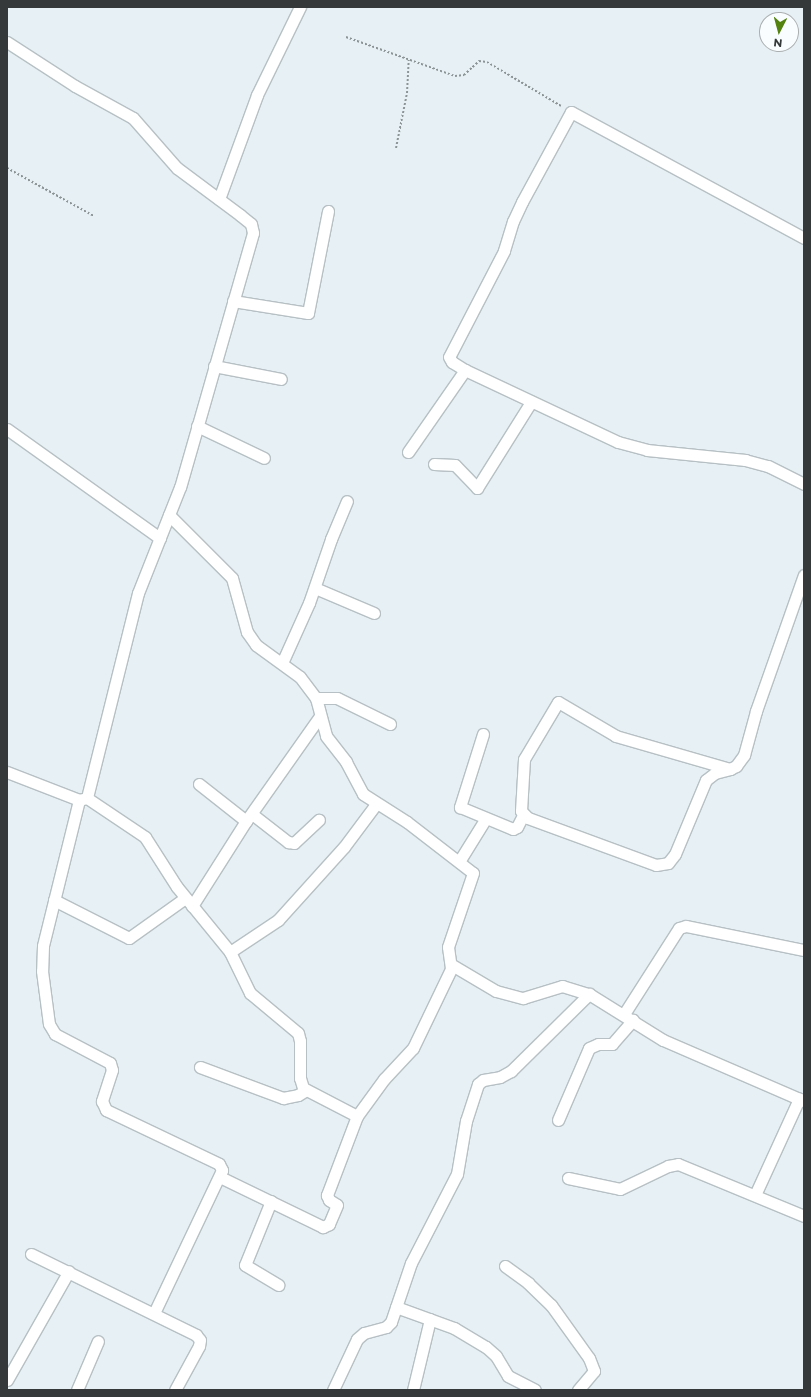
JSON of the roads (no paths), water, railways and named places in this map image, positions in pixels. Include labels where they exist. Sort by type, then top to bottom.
[{"type":"street","points":[[219,199],[238,142],[268,72],[300,7]]},
{"type":"street","points":[[7,42],[75,86],[133,118],[177,168],[251,224],[253,233],[180,487],[138,593],[83,799],[54,900],[42,960],[47,1018],[52,1029],[110,1063],[112,1070],[102,1101],[106,1110],[219,1164],[222,1170],[220,1177],[212,1188],[154,1313]]},
{"type":"street","points":[[804,238],[571,112],[522,202],[513,221],[504,251],[450,353],[452,362],[465,370],[531,402],[632,447],[745,460],[768,466],[804,484]]},
{"type":"street","points":[[233,301],[308,313],[328,211]]},
{"type":"street","points":[[214,366],[281,379]]},
{"type":"street","points":[[408,452],[465,370]]},
{"type":"street","points":[[434,464],[455,465],[477,488],[531,402]]},
{"type":"street","points":[[197,426],[264,458]]},
{"type":"street","points":[[7,429],[160,538]]},
{"type":"street","points":[[282,663],[315,588],[331,538],[347,501]]},
{"type":"street","points":[[169,516],[226,570],[235,585],[250,638],[300,677],[316,698],[320,716],[330,743],[346,762],[363,794],[376,804],[407,822],[460,860],[473,873],[473,877],[448,947],[452,965],[413,1048],[384,1079],[357,1116],[327,1195],[329,1200],[337,1205],[329,1224],[322,1226],[220,1177]]},
{"type":"street","points":[[523,816],[663,865],[668,863],[675,854],[706,780],[711,775],[736,766],[744,755],[756,711],[804,575]]},
{"type":"street","points":[[315,588],[374,613]]},
{"type":"street","points":[[316,698],[337,698],[390,724]]},
{"type":"street","points":[[483,734],[460,805],[462,808],[516,829],[523,816],[522,763],[558,702],[616,736],[730,769]]},
{"type":"street","points":[[54,900],[129,938],[188,902],[320,716]]},
{"type":"street","points":[[7,772],[83,799],[145,837],[188,902],[230,952],[250,993],[300,1037],[300,1078],[306,1090],[357,1116]]},
{"type":"street","points":[[199,784],[249,818],[288,842],[294,844],[319,820]]},
{"type":"street","points":[[230,952],[278,920],[344,847],[376,804]]},
{"type":"street","points":[[460,860],[486,818]]},
{"type":"street","points":[[558,1120],[589,1048],[598,1044],[612,1044],[679,928],[686,926],[804,950]]},
{"type":"street","points":[[452,965],[496,991],[523,998],[562,986],[589,994],[686,1051],[802,1100],[755,1195]]},
{"type":"street","points":[[334,1390],[357,1339],[364,1333],[389,1325],[417,1250],[457,1174],[466,1121],[478,1084],[483,1080],[500,1077],[511,1071],[589,994]]},
{"type":"street","points":[[200,1067],[284,1098],[298,1095],[306,1090]]},
{"type":"street","points":[[568,1178],[620,1189],[668,1166],[678,1164],[804,1216]]},
{"type":"street","points":[[272,1201],[245,1265],[278,1285]]},
{"type":"street","points":[[31,1254],[69,1271],[196,1335],[200,1340],[199,1346],[175,1390]]},
{"type":"street","points":[[505,1266],[546,1299],[589,1358],[594,1371],[578,1390]]},
{"type":"street","points":[[7,1380],[69,1271]]},
{"type":"street","points":[[396,1307],[454,1328],[486,1346],[496,1356],[508,1376],[535,1390]]},
{"type":"street","points":[[414,1390],[430,1319]]},
{"type":"street","points":[[77,1390],[98,1341]]}]
